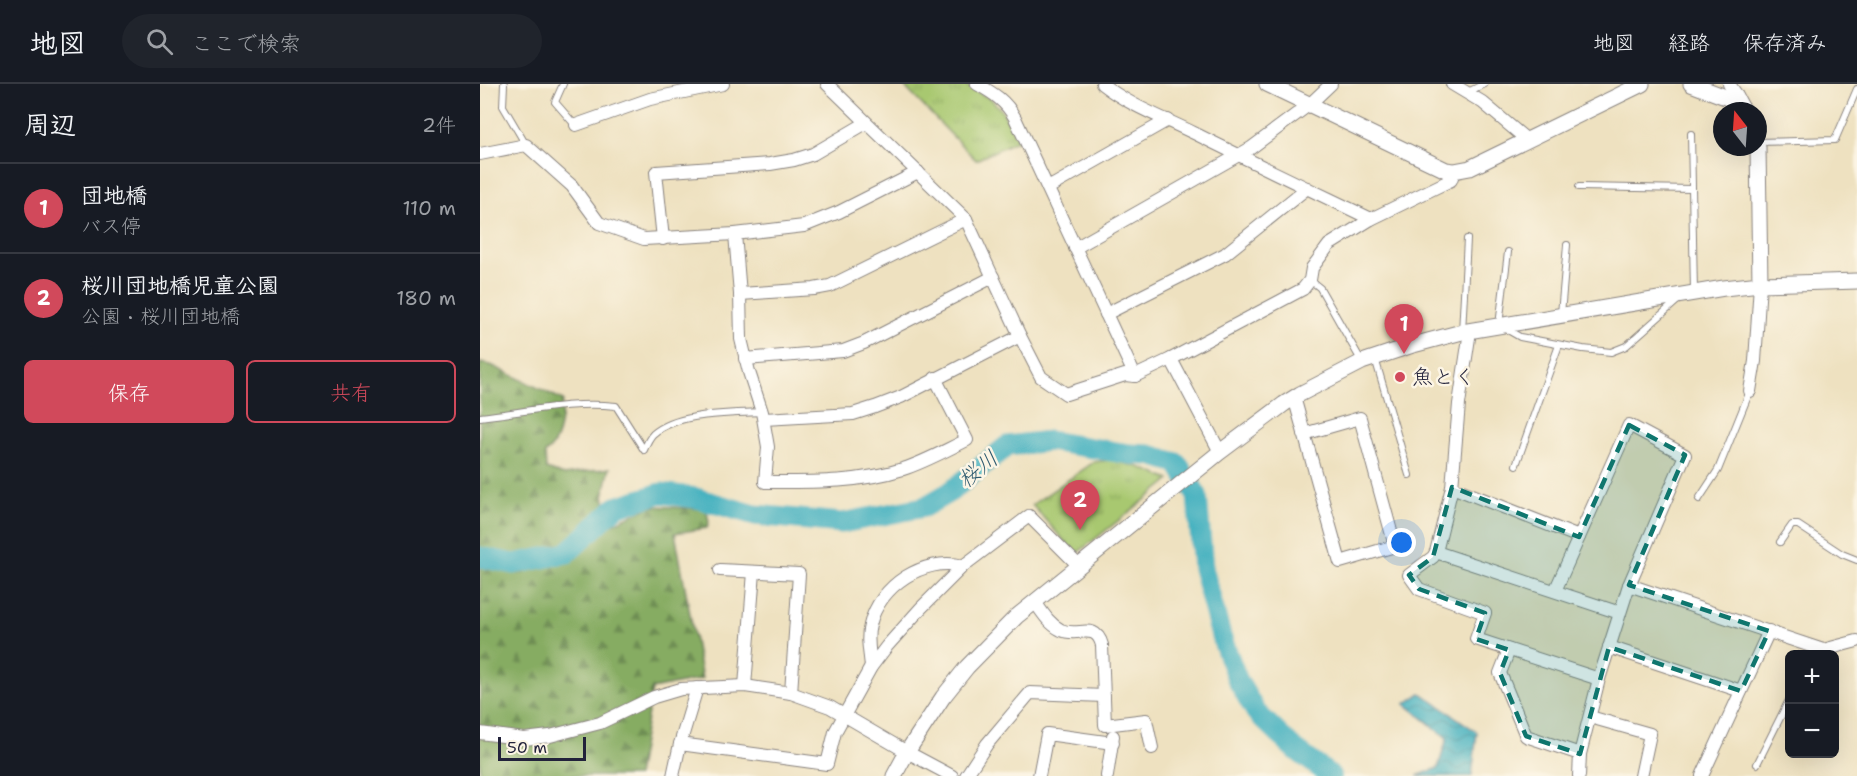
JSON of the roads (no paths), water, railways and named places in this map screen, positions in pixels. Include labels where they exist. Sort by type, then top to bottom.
[{"type":"street","points":[[576,125],[650,99],[723,84]]},
{"type":"street","points":[[827,84],[966,219],[1041,377],[1066,394],[1125,375],[1135,376],[1303,289],[1310,280],[1312,268],[1329,245],[1371,219],[1451,180],[1454,171]]},
{"type":"street","points":[[977,84],[999,96],[1009,107],[1135,376]]},
{"type":"street","points":[[1102,84],[1133,105],[1371,219]]},
{"type":"street","points":[[1267,84],[1446,170],[1454,171],[1470,168],[1642,84]]},
{"type":"street","points":[[1075,248],[1239,155],[1310,104],[1331,84]]},
{"type":"street","points":[[1452,84],[1468,92],[1527,140]]},
{"type":"street","points":[[1691,84],[1733,102]]},
{"type":"street","points":[[1729,84],[1740,102]]},
{"type":"street","points":[[1048,188],[1168,120]]},
{"type":"street","points":[[663,239],[656,172],[771,164],[794,160],[813,154],[866,123]]},
{"type":"street","points":[[480,154],[526,145],[572,186],[599,223],[644,239],[735,234],[804,226],[918,172]]},
{"type":"street","points":[[1750,391],[1755,361],[1760,284],[1758,156]]},
{"type":"street","points":[[1106,314],[1225,254],[1307,188]]},
{"type":"street","points":[[740,294],[814,290],[830,286],[966,219]]},
{"type":"street","points":[[735,234],[741,339],[763,416],[768,447],[765,482],[818,482],[877,476],[905,469],[967,440],[935,378]]},
{"type":"street","points":[[745,359],[843,351],[864,343],[993,277]]},
{"type":"street","points":[[894,776],[943,698],[967,667],[1016,616],[1220,452],[1294,397],[1369,360],[1466,331],[1760,284],[1857,281]]},
{"type":"street","points":[[1466,331],[1452,487],[1437,552],[1434,557],[1409,575],[1419,589],[1485,613],[1476,639],[1599,679]]},
{"type":"street","points":[[763,416],[853,414],[901,397],[1020,336]]},
{"type":"street","points":[[1171,359],[1220,452]]},
{"type":"street","points":[[1294,397],[1304,434],[1340,562],[1395,546],[1360,418],[1304,434]]},
{"type":"street","points":[[1555,591],[1629,425],[1685,456],[1629,585],[1599,679],[1580,754],[1578,776]]},
{"type":"street","points":[[1452,487],[1579,537]]},
{"type":"street","points":[[680,744],[826,764],[835,732],[871,667],[921,608],[963,566],[1029,516],[1078,565]]},
{"type":"street","points":[[1437,552],[1620,614]]},
{"type":"street","points":[[871,667],[868,643],[869,626],[878,604],[908,574],[940,564],[953,563],[963,566]]},
{"type":"street","points":[[720,570],[799,574],[791,693]]},
{"type":"street","points":[[745,686],[754,572]]},
{"type":"street","points":[[1629,585],[1769,631],[1810,650]]},
{"type":"street","points":[[1035,602],[1050,623],[1062,630],[1089,631],[1100,638],[1105,725],[1146,720],[1152,748]]},
{"type":"street","points":[[1702,776],[1769,631]]},
{"type":"street","points":[[1823,650],[1857,641]]},
{"type":"street","points":[[1609,647],[1742,691]]},
{"type":"street","points":[[1509,650],[1500,674],[1526,735],[1580,754]]},
{"type":"street","points":[[480,733],[524,739],[550,736],[600,723],[654,697],[681,689],[745,686],[791,693],[830,707],[952,776]]},
{"type":"street","points":[[673,776],[697,688]]},
{"type":"street","points":[[966,776],[987,744],[1030,693],[1104,696]]},
{"type":"street","points":[[1590,717],[1650,734],[1641,776]]},
{"type":"street","points":[[1107,776],[1114,724]]},
{"type":"street","points":[[1039,776],[1047,734],[1113,743]]},
{"type":"lane","points":[[504,84],[503,106],[526,145]]},
{"type":"lane","points":[[563,84],[555,102],[576,125]]},
{"type":"lane","points":[[1468,92],[1484,84]]},
{"type":"lane","points":[[1767,142],[1835,140],[1857,89]]},
{"type":"lane","points":[[1508,252],[1499,325],[1520,337],[1583,350],[1611,352],[1626,346],[1690,294],[1691,134]]},
{"type":"lane","points":[[1579,187],[1692,189]]},
{"type":"lane","points":[[1466,331],[1467,239]]},
{"type":"lane","points":[[1561,315],[1567,245]]},
{"type":"lane","points":[[1310,280],[1320,288],[1369,360],[1409,475]]},
{"type":"lane","points":[[1516,465],[1559,345]]},
{"type":"lane","points":[[1698,499],[1718,470],[1750,391]]},
{"type":"lane","points":[[480,417],[540,408],[594,404],[616,406],[644,450],[652,435],[668,425],[692,418],[763,416]]},
{"type":"lane","points":[[1780,542],[1792,525],[1798,525],[1842,554],[1857,560]]},
{"type":"lane","points":[[1757,764],[1787,704]]},
{"type":"water","points":[[1421,693],[1477,732],[1472,776],[1417,776],[1438,768],[1447,738],[1405,704]]},
{"type":"waterway","name":"桜川","points":[[480,557],[514,564],[567,553],[616,507],[661,493],[696,498],[755,515],[842,523],[924,507],[950,492],[1007,446],[1049,441],[1129,454],[1150,455],[1177,463],[1197,495],[1203,568],[1221,636],[1238,681],[1256,712],[1292,747],[1331,776]]},
{"type":"place","name":"団地橋","points":[[1404,354]]},
{"type":"place","name":"魚とく","points":[[1400,377]]},
{"type":"place","name":"桜川団地橋児童公園","points":[[1080,530]]}]
